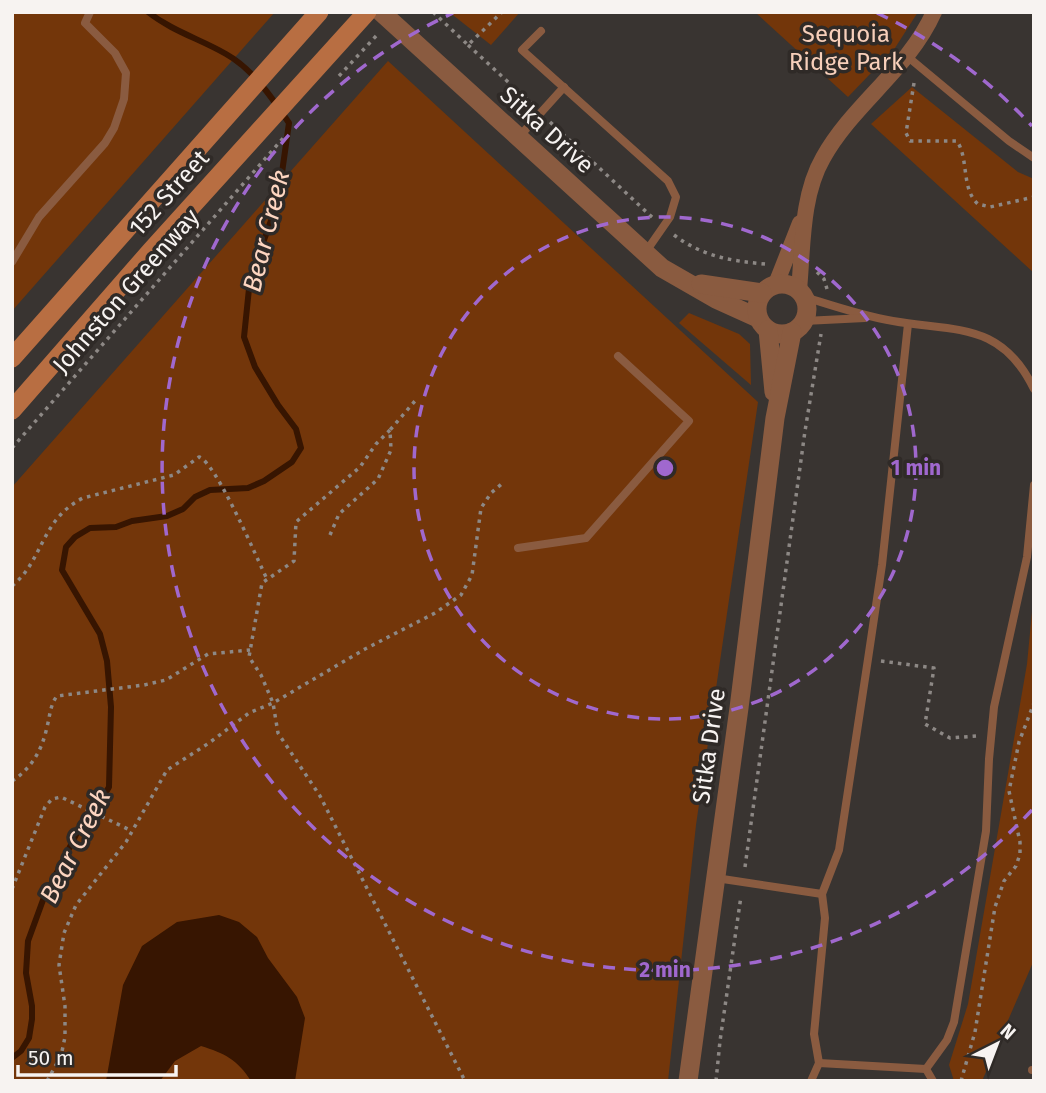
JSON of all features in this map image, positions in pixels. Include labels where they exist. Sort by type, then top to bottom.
[{"type":"main road","name":"152 Street","points":[[12,358],[319,12]]},
{"type":"main road","name":"152 Street","points":[[12,410],[301,82],[367,12]]},
{"type":"street","name":"Sitka Drive","points":[[381,12],[662,268],[763,324],[775,418]]},
{"type":"street","points":[[808,205],[769,289],[758,301],[763,324],[784,334],[807,327],[802,294],[808,205],[812,181],[822,158],[863,106],[908,57],[934,12]]},
{"type":"street","name":"Sitka Drive","points":[[682,280],[769,289]]},
{"type":"street","points":[[769,289],[793,286],[802,294]]},
{"type":"street","name":"Sitka Drive","points":[[688,1081],[775,418],[807,327]]},
{"type":"lane","points":[[12,262],[39,218],[105,143],[114,128],[124,99],[126,73],[115,53],[85,23],[90,12]]},
{"type":"lane","points":[[541,31],[522,50],[668,181],[676,197],[670,217],[645,253]]},
{"type":"lane","points":[[908,57],[999,133],[1034,158]]},
{"type":"lane","points":[[518,138],[564,87]]},
{"type":"lane","points":[[802,294],[875,318],[971,331],[1008,353],[1019,364],[1034,389]]},
{"type":"lane","points":[[807,327],[875,318]]},
{"type":"lane","points":[[811,1081],[819,1063],[814,1034],[825,918],[822,894],[839,850],[868,659],[882,565],[908,324]]},
{"type":"lane","points":[[518,548],[586,538],[690,421],[618,356]]},
{"type":"lane","points":[[926,1069],[947,1040],[954,1022],[986,831],[994,707],[1027,557],[1034,485]]},
{"type":"lane","points":[[716,878],[822,894]]},
{"type":"lane","points":[[819,1063],[926,1069]]},
{"type":"lane","points":[[926,1069],[933,1081]]},
{"type":"path","points":[[433,12],[663,227],[707,254],[734,262],[774,264]]},
{"type":"path","points":[[468,45],[502,12]]},
{"type":"path","points":[[337,78],[376,36]]},
{"type":"path","points":[[914,83],[906,133],[910,141],[957,141],[971,194],[978,204],[990,207],[1034,197]]},
{"type":"path","name":"Johnston Greenway","points":[[12,448],[267,157]]},
{"type":"path","points":[[810,270],[824,279],[828,288],[826,298]]},
{"type":"path","points":[[716,1081],[719,1041],[816,358],[807,327]]},
{"type":"path","points":[[415,401],[376,444],[360,467],[296,522],[293,561],[262,583],[249,657],[261,675],[273,703],[278,733],[320,796],[465,1081]]},
{"type":"path","points":[[330,535],[339,513],[378,479],[391,450],[390,430]]},
{"type":"path","points":[[12,586],[24,575],[54,522],[76,502],[174,475],[199,457],[209,464],[236,512],[267,579]]},
{"type":"path","points":[[47,1081],[61,1056],[65,1037],[65,1006],[59,965],[64,933],[76,905],[126,842],[167,770],[249,713],[273,703],[365,649],[435,613],[461,595],[472,575],[481,508],[491,493],[504,482]]},
{"type":"path","points":[[12,782],[22,775],[36,757],[48,726],[52,702],[57,696],[144,685],[173,678],[208,654],[250,650]]},
{"type":"path","points":[[868,659],[934,668],[925,724],[950,738],[968,736],[991,739]]},
{"type":"path","points":[[961,1081],[975,1032],[995,907],[1004,881],[1016,866],[1020,854],[1009,791],[1018,742],[1034,703]]},
{"type":"path","points":[[12,889],[45,807],[52,799],[61,797],[132,831]]},
{"type":"green space","points":[[12,12],[275,12],[12,311]]},
{"type":"green space","points":[[449,12],[520,12],[491,45]]},
{"type":"green space","name":"Sequoia Ridge Park","points":[[755,12],[918,12],[895,48],[848,97]]},
{"type":"green space","points":[[388,61],[758,402],[696,825],[668,1081],[12,1081],[12,487]]},
{"type":"green space","name":"Sequoia Ridge Park","points":[[912,87],[1018,172],[1034,179],[1034,273],[871,124]]},
{"type":"green space","points":[[689,313],[739,334],[750,344],[751,385],[679,323]]},
{"type":"green space","points":[[1034,591],[1034,960],[982,1081],[954,1081],[949,1065],[968,1004],[1027,664]]},
{"type":"shaded area","points":[[219,915],[239,922],[257,937],[268,958],[297,997],[305,1018],[295,1081],[251,1081],[230,1058],[201,1046],[175,1061],[160,1081],[106,1081],[123,985],[142,946],[177,922]]},
{"type":"waterway","name":"Bear Creek","points":[[12,1058],[21,1051],[29,1038],[32,1019],[26,973],[28,941],[43,900],[83,821],[96,809],[109,787],[111,707],[107,661],[100,634],[62,570],[66,547],[75,537],[90,528],[116,527],[132,521],[167,516],[183,509],[195,497],[210,490],[248,488],[264,481],[292,462],[301,448],[296,429],[255,367],[244,337],[250,279],[278,201],[289,123],[261,85],[236,60],[148,12]]}]
